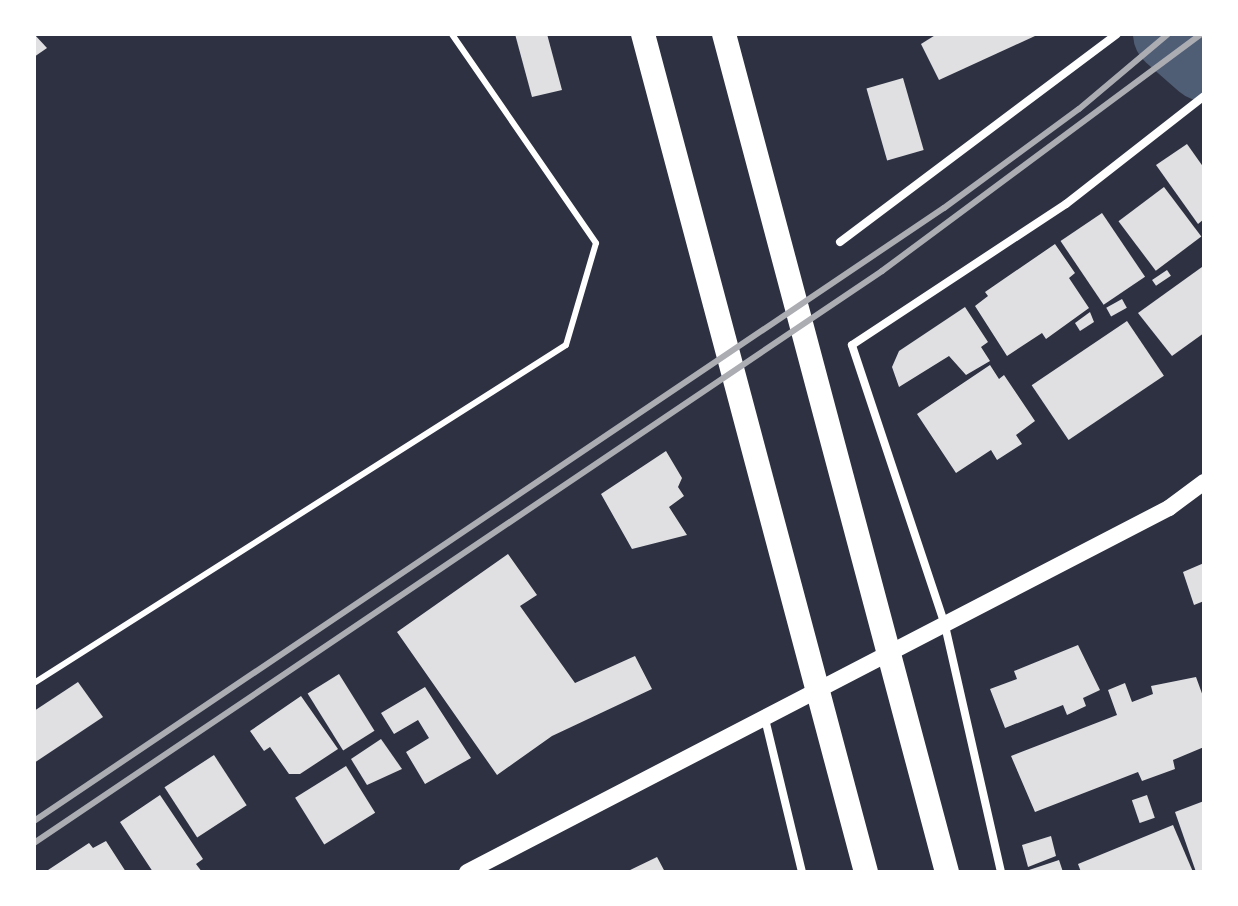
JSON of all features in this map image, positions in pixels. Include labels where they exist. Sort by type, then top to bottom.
[{"type":"highway","points":[[643,34],[866,872]]},
{"type":"highway","points":[[724,34],[947,872]]},
{"type":"main road","points":[[467,872],[1169,508],[1204,482]]},
{"type":"street","points":[[840,242],[1117,34]]},
{"type":"street","points":[[1001,872],[945,625],[852,345],[1066,204],[1204,96]]},
{"type":"street","points":[[1195,104],[1204,114]]},
{"type":"street","points":[[765,719],[802,872]]},
{"type":"lane","points":[[34,683],[566,345],[596,243],[452,34]]},
{"type":"building","points":[[34,34],[47,48],[34,57]]},
{"type":"building","points":[[515,34],[547,34],[562,90],[532,97]]},
{"type":"building","points":[[937,34],[1035,36],[939,80],[921,44]]},
{"type":"building","points":[[903,78],[924,150],[887,161],[866,88]]},
{"type":"building","points":[[1187,144],[1204,168],[1204,219],[1198,224],[1156,165]]},
{"type":"building","points":[[1164,187],[1201,237],[1156,271],[1118,221]]},
{"type":"building","points":[[1102,213],[1145,277],[1104,305],[1061,241]]},
{"type":"building","points":[[1055,244],[1075,273],[1069,278],[1089,308],[1046,339],[1042,333],[1007,356],[975,306],[988,296],[985,292]]},
{"type":"building","points":[[1202,267],[1204,333],[1172,356],[1138,313]]},
{"type":"building","points":[[1167,270],[1171,276],[1156,286],[1152,280]]},
{"type":"building","points":[[1122,299],[1127,308],[1111,316],[1106,308]]},
{"type":"building","points":[[965,307],[988,342],[981,347],[990,361],[966,375],[949,356],[899,387],[892,367],[899,351]]},
{"type":"building","points":[[1090,312],[1094,322],[1080,331],[1075,323]]},
{"type":"building","points":[[1127,321],[1164,376],[1069,440],[1032,385]]},
{"type":"building","points":[[990,365],[999,379],[1004,375],[1035,421],[1016,435],[1022,444],[997,460],[991,450],[956,473],[917,414]]},
{"type":"building","points":[[666,451],[682,478],[678,487],[684,496],[669,507],[687,535],[632,549],[601,494]]},
{"type":"building","points":[[508,554],[537,595],[520,606],[575,683],[635,656],[652,689],[552,736],[497,775],[397,632]]},
{"type":"building","points":[[1204,563],[1204,601],[1194,605],[1183,572]]},
{"type":"building","points":[[1078,645],[1100,690],[1083,698],[1086,706],[1067,715],[1063,705],[1005,728],[990,689],[1017,679],[1014,671]]},
{"type":"building","points":[[339,674],[375,731],[343,750],[308,694]]},
{"type":"building","points":[[1196,677],[1204,699],[1204,747],[1173,760],[1175,769],[1142,781],[1138,772],[1035,812],[1011,756],[1117,715],[1108,690],[1125,683],[1132,702],[1153,694],[1151,686]]},
{"type":"building","points":[[78,682],[103,717],[34,763],[34,711]]},
{"type":"building","points":[[425,687],[471,758],[425,784],[406,752],[429,738],[418,720],[394,734],[381,713]]},
{"type":"building","points":[[301,696],[338,749],[300,774],[289,774],[270,747],[264,751],[250,731]]},
{"type":"building","points":[[381,739],[402,769],[367,785],[351,759]]},
{"type":"building","points":[[214,755],[247,805],[197,837],[165,787]]},
{"type":"building","points":[[346,766],[375,813],[324,844],[295,798]]},
{"type":"building","points":[[160,795],[203,859],[196,864],[202,872],[153,872],[120,822]]},
{"type":"building","points":[[1147,795],[1155,818],[1140,823],[1132,800]]},
{"type":"building","points":[[1204,801],[1204,872],[1196,872],[1175,812]]},
{"type":"building","points":[[1173,825],[1193,872],[1081,872],[1078,864]]},
{"type":"building","points":[[1051,836],[1056,856],[1028,867],[1022,845]]},
{"type":"building","points":[[106,841],[126,872],[45,872],[89,843],[93,848]]},
{"type":"building","points":[[657,857],[665,872],[626,872]]},
{"type":"building","points":[[1059,860],[1063,872],[1026,872],[1026,871]]},
{"type":"waterway","points":[[1171,34],[1204,63]]},
{"type":"railway","points":[[34,821],[944,208],[1079,109],[1168,34]]},
{"type":"railway","points":[[34,843],[882,271],[1201,34]]}]
